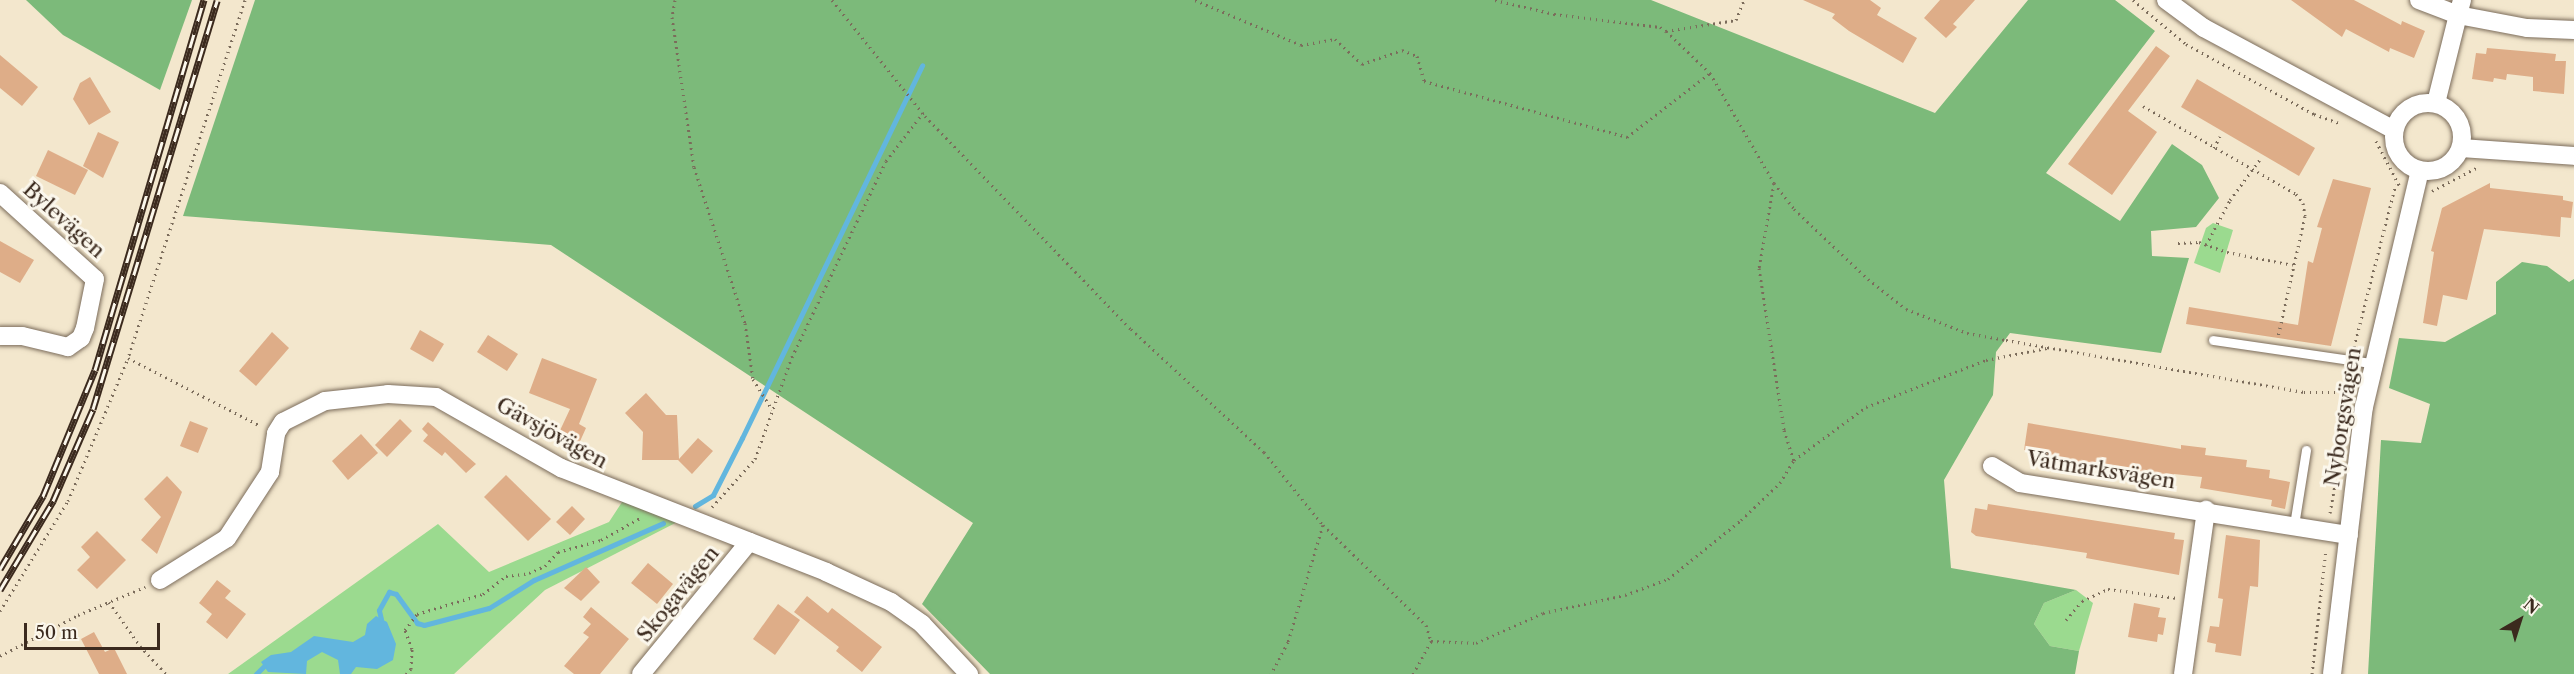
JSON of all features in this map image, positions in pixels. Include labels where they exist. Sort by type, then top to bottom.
[{"type":"street","points":[[2166,0],[2204,28],[2394,130]]},
{"type":"street","points":[[2419,0],[2460,7],[2527,28],[2574,30]]},
{"type":"street","points":[[2436,103],[2460,7]]},
{"type":"street","points":[[2436,103],[2452,112],[2459,122],[2461,148],[2444,168],[2420,171],[2398,156],[2394,130],[2409,107],[2436,103]]},
{"type":"street","points":[[2461,148],[2574,156]]},
{"type":"street","name":"Nyborgsvägen","points":[[2332,674],[2371,363],[2420,171]]},
{"type":"street","name":"Bylevägen","points":[[0,193],[95,279],[81,338],[68,346],[22,336],[0,336]]},
{"type":"street","name":"Gävsjövägen","points":[[276,433],[284,422],[325,401],[388,394],[436,397],[561,468],[891,602],[922,624],[969,674]]},
{"type":"street","points":[[160,580],[227,538],[270,472],[276,433]]},
{"type":"street","name":"Våtmarksvägen","points":[[1992,466],[2020,483],[2206,510],[2349,535]]},
{"type":"street","points":[[2183,674],[2206,510]]},
{"type":"street","name":"Skogavägen","points":[[641,674],[748,542]]},
{"type":"lane","points":[[2213,340],[2371,363]]},
{"type":"lane","points":[[2294,525],[2306,450]]},
{"type":"path","points":[[0,611],[68,501],[128,358],[245,0]]},
{"type":"path","points":[[675,0],[672,16],[694,167],[745,323],[753,379],[772,408]]},
{"type":"path","points":[[832,0],[923,113],[1131,329],[1263,452],[1323,525],[1426,625],[1431,641],[1413,674]]},
{"type":"path","points":[[1195,0],[1301,45],[1335,39],[1362,64],[1402,50],[1418,56],[1424,81],[1627,137],[1710,73]]},
{"type":"path","points":[[1495,0],[1554,14],[1666,31],[1736,20],[1744,0]]},
{"type":"path","points":[[1666,31],[1710,73],[1774,183],[1818,233],[1906,309],[1967,333],[2304,392],[2344,392]]},
{"type":"path","points":[[2143,106],[2296,194],[2303,203],[2305,216],[2276,349]]},
{"type":"path","points":[[706,526],[720,495],[755,459],[792,357],[886,161],[923,113]]},
{"type":"path","points":[[2214,148],[2220,136]]},
{"type":"path","points":[[2206,244],[2230,200],[2254,171],[2261,158]]},
{"type":"path","points":[[1774,183],[1759,268],[1784,430],[1794,460]]},
{"type":"path","points":[[2178,243],[2206,244],[2293,265]]},
{"type":"path","points":[[1431,641],[1476,644],[1543,613],[1614,598],[1668,579],[1741,520],[1780,483],[1794,460],[1866,407],[1986,360],[2049,348]]},
{"type":"path","points":[[128,358],[276,433]]},
{"type":"path","points":[[406,674],[411,669],[412,649],[405,630],[417,614],[483,594],[506,576],[529,573],[545,566],[558,552],[601,540],[635,522],[654,507]]},
{"type":"path","points":[[1271,674],[1288,642],[1323,525]]},
{"type":"path","points":[[0,656],[109,602],[160,580]]},
{"type":"path","points":[[2066,620],[2082,601],[2108,589],[2193,601]]},
{"type":"path","points":[[109,602],[140,646],[166,674]]},
{"type":"green space","points":[[26,0],[192,0],[160,90],[63,35]]},
{"type":"green space","points":[[255,0],[1651,0],[1935,113],[2028,0],[2115,0],[2155,31],[2046,173],[2120,221],[2172,144],[2202,165],[2219,198],[2196,227],[2151,231],[2152,256],[2189,258],[2161,353],[2010,333],[1996,352],[1993,395],[1944,480],[1951,568],[2076,590],[2044,603],[2034,624],[2050,646],[2079,651],[2075,674],[990,674],[922,604],[973,523],[551,245],[183,216]]},
{"type":"green space","points":[[2213,223],[2233,230],[2220,273],[2194,263],[2206,228]]},
{"type":"green space","points":[[2522,262],[2547,266],[2569,282],[2574,279],[2574,674],[2368,674],[2381,440],[2421,443],[2430,404],[2389,388],[2399,338],[2445,342],[2496,314],[2496,282]]},
{"type":"green space","points":[[626,496],[685,518],[545,590],[454,674],[228,674],[438,524],[489,572],[609,522]]},
{"type":"green space","points":[[2076,590],[2093,603],[2079,651],[2050,646],[2034,624],[2044,603]]},
{"type":"water","points":[[376,616],[387,622],[396,644],[393,660],[377,669],[356,667],[351,674],[340,674],[338,660],[322,652],[307,661],[306,674],[268,672],[261,662],[271,655],[291,652],[314,636],[353,642],[365,635],[367,624]]},
{"type":"building","points":[[1803,0],[1870,0],[1881,8],[1877,15],[1917,38],[1903,63],[1849,31],[1832,18],[1835,14]]},
{"type":"building","points":[[1940,0],[1975,0],[1953,24],[1957,27],[1946,38],[1924,18]]},
{"type":"building","points":[[2291,0],[2354,0],[2401,25],[2402,21],[2425,31],[2414,58],[2390,48],[2389,52],[2346,29],[2342,37]]},
{"type":"building","points":[[2156,46],[2170,56],[2128,111],[2157,132],[2112,195],[2068,164]]},
{"type":"building","points":[[2487,48],[2556,54],[2555,61],[2566,61],[2564,94],[2533,91],[2533,77],[2507,74],[2506,80],[2494,78],[2493,82],[2472,79],[2476,53],[2486,54]]},
{"type":"building","points":[[0,55],[38,87],[22,106],[0,88]]},
{"type":"building","points":[[90,77],[111,112],[89,125],[73,99],[80,83]]},
{"type":"building","points":[[2197,79],[2315,148],[2299,176],[2181,107]]},
{"type":"building","points":[[98,132],[119,142],[103,178],[83,166]]},
{"type":"building","points":[[48,150],[88,170],[75,195],[36,176]]},
{"type":"building","points":[[2333,179],[2371,188],[2331,346],[2186,324],[2189,307],[2298,325],[2308,261],[2313,263],[2322,228],[2317,227]]},
{"type":"building","points":[[2490,183],[2490,188],[2563,196],[2563,200],[2573,202],[2571,218],[2561,217],[2560,237],[2484,229],[2467,300],[2443,295],[2437,326],[2423,323],[2434,252],[2431,251],[2442,208]]},
{"type":"building","points":[[0,241],[34,260],[20,283],[0,272]]},
{"type":"building","points":[[420,330],[444,344],[433,362],[410,349]]},
{"type":"building","points":[[272,332],[289,348],[256,386],[239,371]]},
{"type":"building","points":[[488,335],[518,354],[507,371],[477,352]]},
{"type":"building","points":[[542,358],[597,379],[579,424],[586,428],[577,448],[556,439],[570,409],[529,393]]},
{"type":"building","points":[[646,393],[666,415],[677,415],[679,459],[698,438],[713,451],[692,474],[678,460],[642,460],[643,432],[625,413]]},
{"type":"building","points":[[400,419],[412,431],[387,457],[375,445]]},
{"type":"building","points":[[190,421],[208,428],[198,453],[180,446]]},
{"type":"building","points":[[428,422],[476,464],[466,473],[445,452],[442,456],[423,441],[428,435],[422,429]]},
{"type":"building","points":[[2028,423],[2181,449],[2181,445],[2206,448],[2205,455],[2247,460],[2246,467],[2270,470],[2269,478],[2290,482],[2285,509],[2271,506],[2272,500],[2200,488],[2202,477],[2174,474],[2172,483],[2029,457],[2030,451],[2024,450]]},
{"type":"building","points":[[361,434],[378,453],[348,480],[332,461]]},
{"type":"building","points":[[506,475],[551,519],[528,541],[484,497]]},
{"type":"building","points":[[167,476],[182,492],[157,554],[141,540],[161,517],[144,499]]},
{"type":"building","points":[[1988,504],[2175,533],[2174,539],[2184,540],[2179,575],[2086,558],[2087,553],[1976,536],[1971,532],[1975,508],[1987,510]]},
{"type":"building","points":[[572,506],[585,519],[570,535],[556,522]]},
{"type":"building","points":[[97,531],[126,560],[97,589],[77,570],[90,557],[81,547]]},
{"type":"building","points":[[2226,535],[2260,540],[2258,587],[2250,586],[2241,656],[2215,652],[2216,644],[2207,642],[2210,626],[2219,627],[2223,599],[2218,598]]},
{"type":"building","points":[[648,563],[673,584],[657,604],[631,583]]},
{"type":"building","points":[[586,567],[600,582],[581,601],[564,588]]},
{"type":"building","points":[[217,580],[231,591],[225,598],[246,614],[227,639],[206,622],[212,614],[199,603]]},
{"type":"building","points":[[807,596],[828,613],[832,608],[882,647],[862,672],[836,651],[839,647],[794,612]]},
{"type":"building","points":[[2134,603],[2160,608],[2158,617],[2166,618],[2163,635],[2158,634],[2157,642],[2128,637]]},
{"type":"building","points":[[778,604],[800,620],[775,655],[753,639]]},
{"type":"building","points":[[591,607],[629,639],[600,674],[574,674],[564,666],[589,637],[583,633],[591,624],[583,617]]},
{"type":"building","points":[[94,632],[105,652],[114,648],[127,674],[99,674],[81,639]]},
{"type":"waterway","points":[[695,506],[713,495],[922,65]]},
{"type":"waterway","points":[[381,619],[379,610],[389,592],[396,594],[417,623],[424,625],[489,608],[534,580],[663,523]]},
{"type":"waterway","points":[[256,674],[264,666]]},
{"type":"railway","points":[[0,569],[43,496],[95,370],[204,0]]},
{"type":"railway","points":[[0,590],[53,501],[93,409],[217,0]]}]
